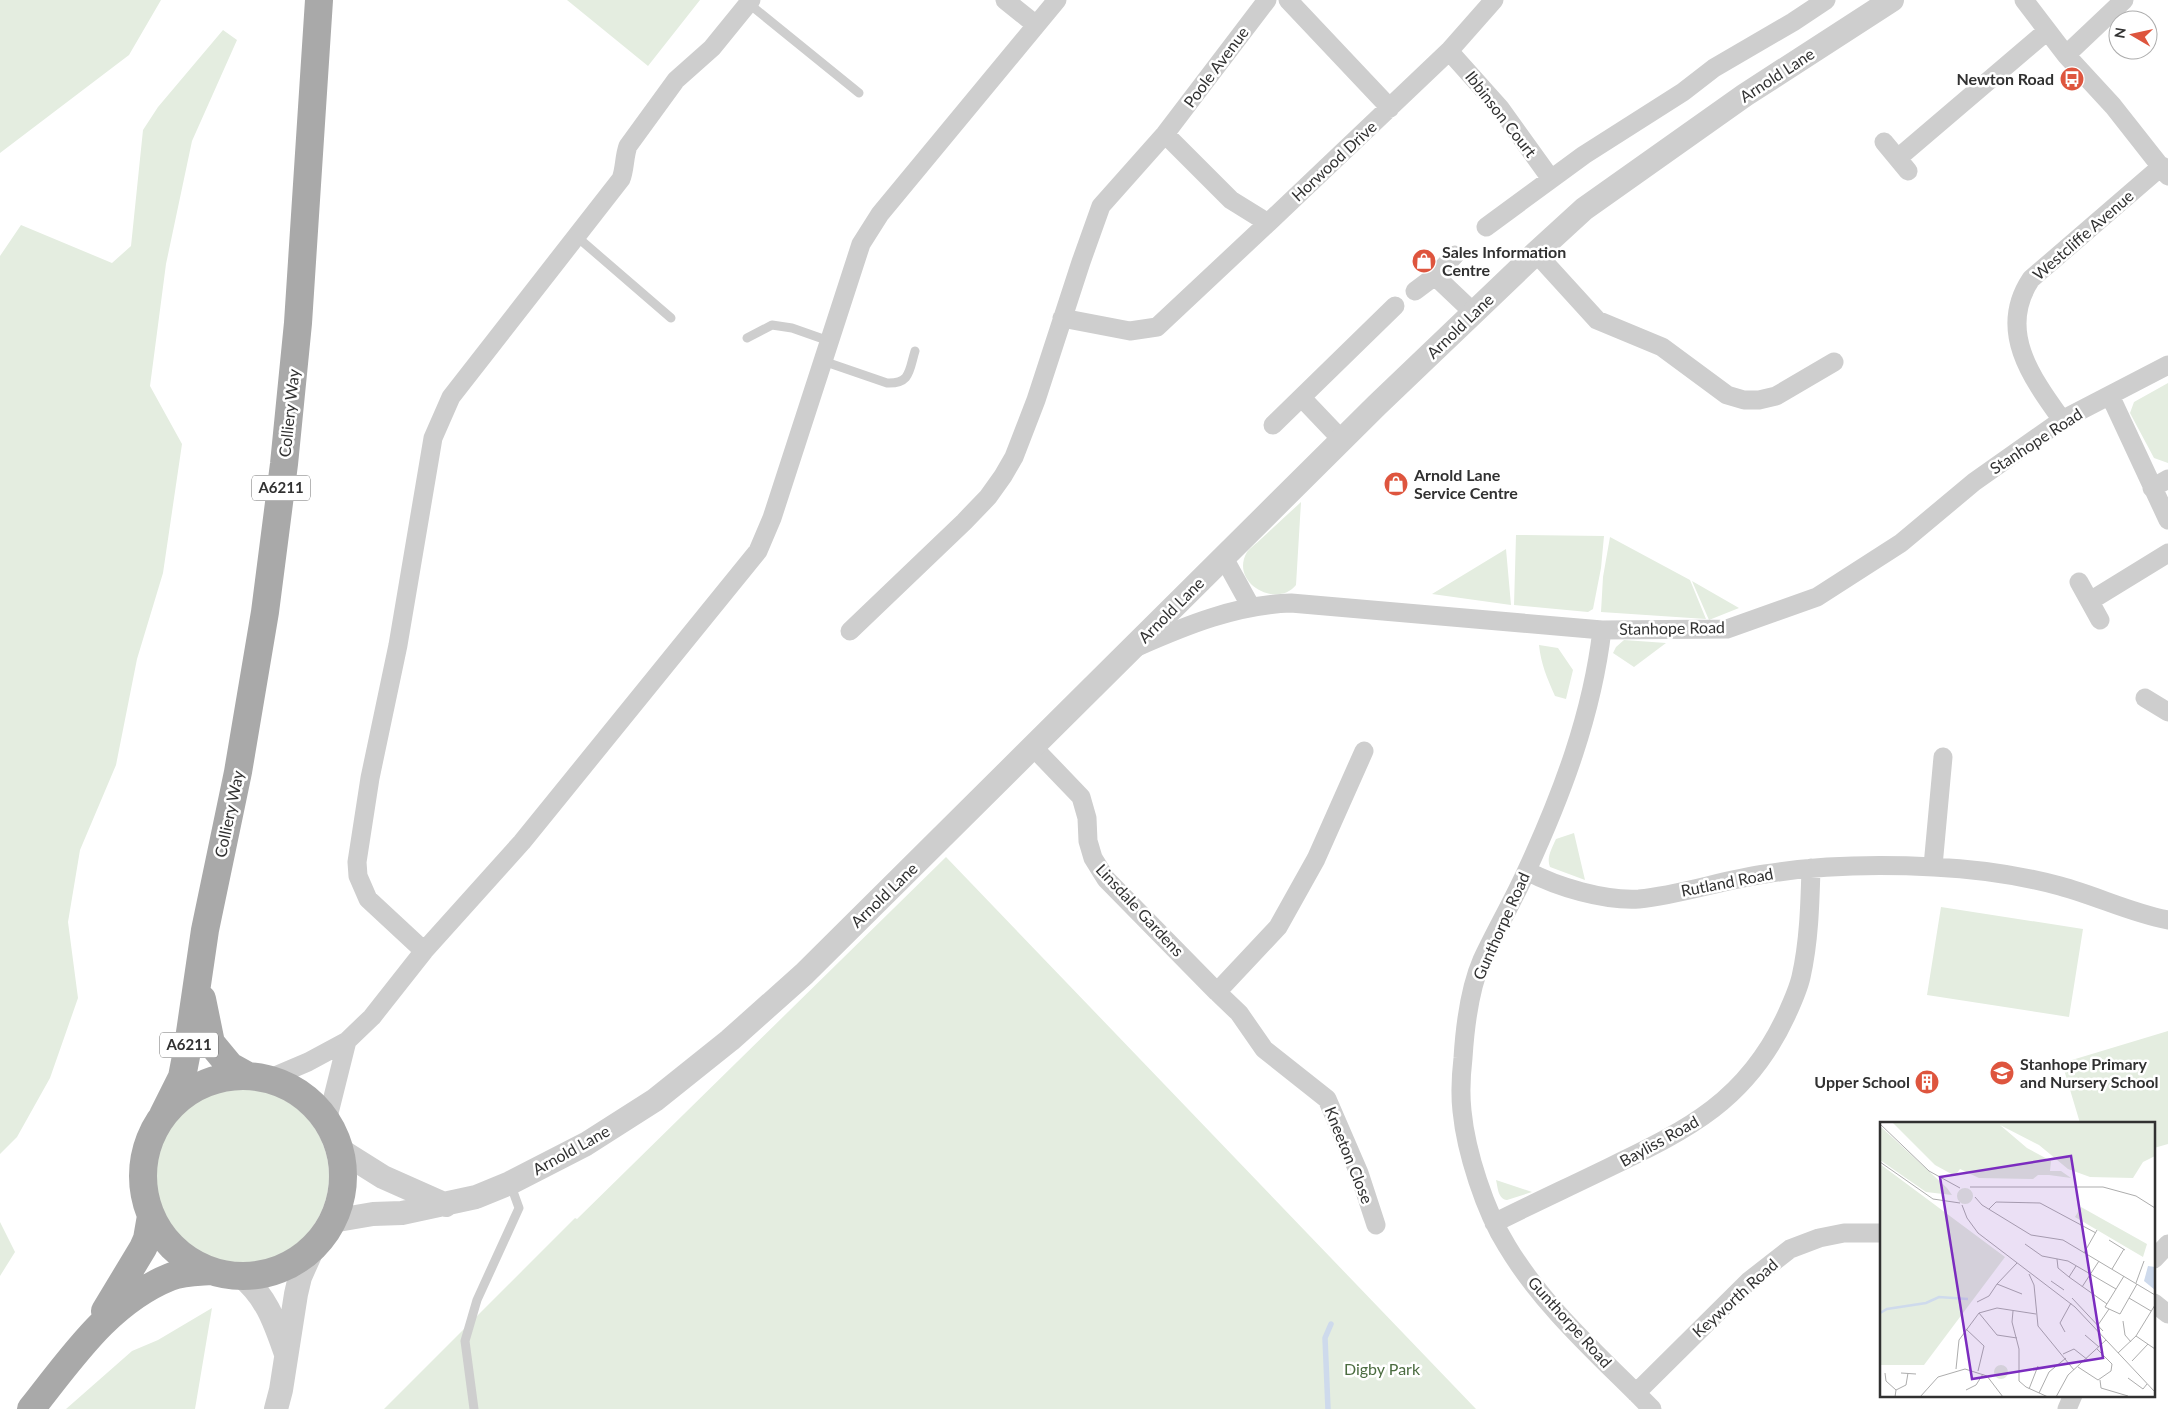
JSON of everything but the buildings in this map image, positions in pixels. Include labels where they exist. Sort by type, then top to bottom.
[{"type":"main road","name":"Colliery Way","points":[[164,1115],[182,1077],[205,930],[240,763],[265,612],[284,464],[298,323],[319,0]]},
{"type":"main road","name":"Colliery Way","points":[[199,970],[204,1014],[211,1043],[230,1066],[283,1084],[300,1094],[327,1121]]},
{"type":"main road","points":[[258,1077],[228,1076],[208,1082],[185,1094],[164,1115],[149,1139],[143,1169],[143,1184],[151,1216],[166,1241],[190,1261],[211,1271],[240,1276],[260,1275],[282,1268],[313,1248],[332,1221],[340,1201],[343,1180],[340,1150],[327,1121]]},
{"type":"main road","points":[[96,1328],[117,1289],[143,1248],[147,1239],[151,1216]]},
{"type":"main road","points":[[31,1409],[96,1328],[133,1296],[171,1276],[211,1271]]},
{"type":"street","points":[[1005,0],[1036,25]]},
{"type":"street","points":[[258,1077],[308,1062],[347,1041],[372,1017],[424,951],[522,842],[758,551],[772,518],[855,260],[870,228],[1057,0]]},
{"type":"street","name":"Poole Avenue","points":[[850,631],[988,498],[1003,476],[1014,457],[1036,400],[1101,206],[1165,134],[1267,0]]},
{"type":"street","points":[[1288,0],[1390,108]]},
{"type":"street","name":"Horwood Drive","points":[[1062,318],[1130,332],[1157,327],[1449,51],[1494,0]]},
{"type":"street","name":"Arnold Lane","points":[[332,1221],[373,1214],[402,1213],[476,1197],[510,1183],[586,1144],[655,1100],[730,1040],[804,974],[915,866],[1032,747],[1342,440],[1584,209],[1745,95],[1892,0]]},
{"type":"street","points":[[2024,0],[2066,55],[2113,106],[2165,171]]},
{"type":"street","points":[[2066,55],[2124,0]]},
{"type":"street","points":[[424,951],[368,899],[358,876],[357,862],[370,778],[398,644],[433,438],[451,397],[621,179],[624,173],[624,154],[628,146],[676,80],[712,48],[750,2]]},
{"type":"street","points":[[1486,227],[1551,179],[1641,117],[1683,92],[1714,68],[1793,22],[1819,2]]},
{"type":"street","points":[[1884,142],[1903,164],[2047,31]]},
{"type":"street","name":"Ibbinson Court","points":[[1449,51],[1500,108],[1551,179]]},
{"type":"street","points":[[1165,134],[1231,200],[1268,223]]},
{"type":"street","name":"Westcliffe Avenue","points":[[2062,420],[2019,348],[2016,319],[2022,292],[2031,279],[2165,171]]},
{"type":"street","points":[[1536,253],[1597,320],[1662,347],[1727,395],[1744,400],[1759,400],[1776,396],[1834,362]]},
{"type":"street","points":[[1415,291],[1435,276],[1455,255]]},
{"type":"street","points":[[1435,276],[1474,313]]},
{"type":"street","points":[[1273,425],[1395,306]]},
{"type":"street","name":"Stanhope Road","points":[[1132,649],[1192,623],[1251,607],[1291,603],[1602,630],[1727,629],[1817,597],[1901,543],[1974,482],[2062,420],[2168,365]]},
{"type":"street","points":[[2108,396],[2160,483],[2168,520]]},
{"type":"street","points":[[1302,398],[1342,440]]},
{"type":"street","points":[[2090,601],[2168,553]]},
{"type":"street","points":[[1224,558],[1251,607]]},
{"type":"street","points":[[2079,582],[2100,620]]},
{"type":"street","name":"Gunthorpe Road","points":[[1602,630],[1575,756],[1527,871],[1482,962],[1465,1029],[1462,1110],[1468,1148],[1494,1224],[1508,1248],[1534,1285],[1652,1409]]},
{"type":"street","points":[[2145,698],[2168,712]]},
{"type":"street","name":"Linsdale Gardens","points":[[1032,747],[1081,797],[1088,818],[1088,841],[1093,858],[1106,879],[1239,1013],[1250,1030]]},
{"type":"street","points":[[1217,992],[1278,927],[1316,859],[1364,750]]},
{"type":"street","points":[[1933,866],[1943,757]]},
{"type":"street","name":"Rutland Road","points":[[1527,871],[1582,891],[1613,898],[1638,899],[1729,879],[1812,868],[1868,865],[1933,866],[1970,869],[2020,877],[2061,887],[2143,915],[2168,920]]},
{"type":"street","name":"Bayliss Road","points":[[1494,1224],[1671,1138],[1729,1096],[1754,1070],[1767,1052],[1781,1026],[1800,978],[1808,923],[1812,868]]},
{"type":"street","name":"Kneeton Close","points":[[1250,1030],[1264,1049],[1327,1099],[1359,1173],[1376,1225]]},
{"type":"street","points":[[327,1121],[347,1041]]},
{"type":"street","points":[[340,1150],[383,1177],[446,1205]]},
{"type":"street","name":"Keyworth Road","points":[[1636,1393],[1749,1281],[1790,1249],[1819,1238],[1878,1229]]},
{"type":"street","points":[[2156,1257],[2168,1244]]},
{"type":"street","points":[[276,1409],[300,1276],[313,1248]]},
{"type":"street","points":[[240,1276],[253,1286],[268,1305],[286,1355]]},
{"type":"street","points":[[2156,1305],[2168,1314]]},
{"type":"street","points":[[2068,1409],[2073,1396]]},
{"type":"lane","points":[[750,2],[859,93]]},
{"type":"lane","points":[[576,236],[672,318]]},
{"type":"lane","points":[[747,338],[772,325],[792,328],[830,341]]},
{"type":"lane","points":[[822,361],[887,383],[898,384],[907,378],[915,352]]},
{"type":"lane","points":[[474,1409],[465,1341],[477,1300],[519,1208],[510,1183]]},
{"type":"green space","points":[[0,0],[161,0],[129,55],[0,153]]},
{"type":"green space","points":[[567,0],[700,0],[648,66]]},
{"type":"green space","points":[[223,30],[237,40],[192,141],[166,264],[150,386],[182,444],[163,573],[137,659],[116,765],[80,850],[68,922],[78,998],[50,1078],[17,1137],[0,1154],[0,256],[21,225],[112,263],[131,246],[143,130],[158,107]]},
{"type":"green space","points":[[2168,383],[2168,463],[2154,458],[2130,413],[2134,402]]},
{"type":"green space","points":[[1301,502],[1296,585],[1288,592],[1278,594],[1267,593],[1258,589],[1244,574],[1243,563],[1247,552]]},
{"type":"green space","points":[[1516,535],[1604,536],[1601,568],[1593,609],[1588,612],[1514,605]]},
{"type":"green space","points":[[1610,537],[1690,580],[1706,619],[1601,612],[1603,577]]},
{"type":"green space","points":[[1506,549],[1511,605],[1432,594]]},
{"type":"green space","points":[[1692,581],[1739,608],[1709,620]]},
{"type":"green space","points":[[1624,640],[1666,643],[1634,667],[1613,653],[1616,647]]},
{"type":"green space","points":[[1539,645],[1558,648],[1573,670],[1566,699],[1555,696],[1545,671]]},
{"type":"green space","points":[[1574,833],[1585,880],[1550,867],[1549,864],[1550,853],[1556,839]]},
{"type":"green space","name":"Digby Park","points":[[946,857],[1476,1409],[384,1409],[575,1218],[577,1219]]},
{"type":"green space","points":[[1941,907],[2083,929],[2069,1017],[1927,995]]},
{"type":"green space","points":[[2168,1031],[2168,1144],[2156,1147],[2156,1122],[2080,1122],[2062,1063]]},
{"type":"green space","points":[[233,1089],[251,1089],[275,1095],[304,1114],[323,1143],[329,1167],[329,1185],[323,1209],[304,1238],[275,1257],[251,1263],[233,1263],[209,1257],[180,1238],[161,1209],[155,1185],[155,1167],[161,1143],[180,1114],[209,1095]]},
{"type":"green space","points":[[1496,1180],[1532,1192],[1507,1200],[1504,1199],[1499,1193]]},
{"type":"green space","points":[[0,1222],[15,1252],[0,1276]]},
{"type":"green space","points":[[212,1308],[195,1409],[66,1409],[132,1351],[158,1340]]},
{"type":"waterway","points":[[1328,1409],[1325,1338],[1331,1324]]},
{"type":"place","name":"Newton Road","points":[[2072,79]]},
{"type":"place","name":"Sales Information Centre","points":[[1424,261]]},
{"type":"place","name":"Arnold Lane Service Centre","points":[[1396,484]]},
{"type":"place","name":"Stanhope Primary and Nursery School","points":[[2002,1073]]},
{"type":"place","name":"Upper School","points":[[1927,1082]]}]
